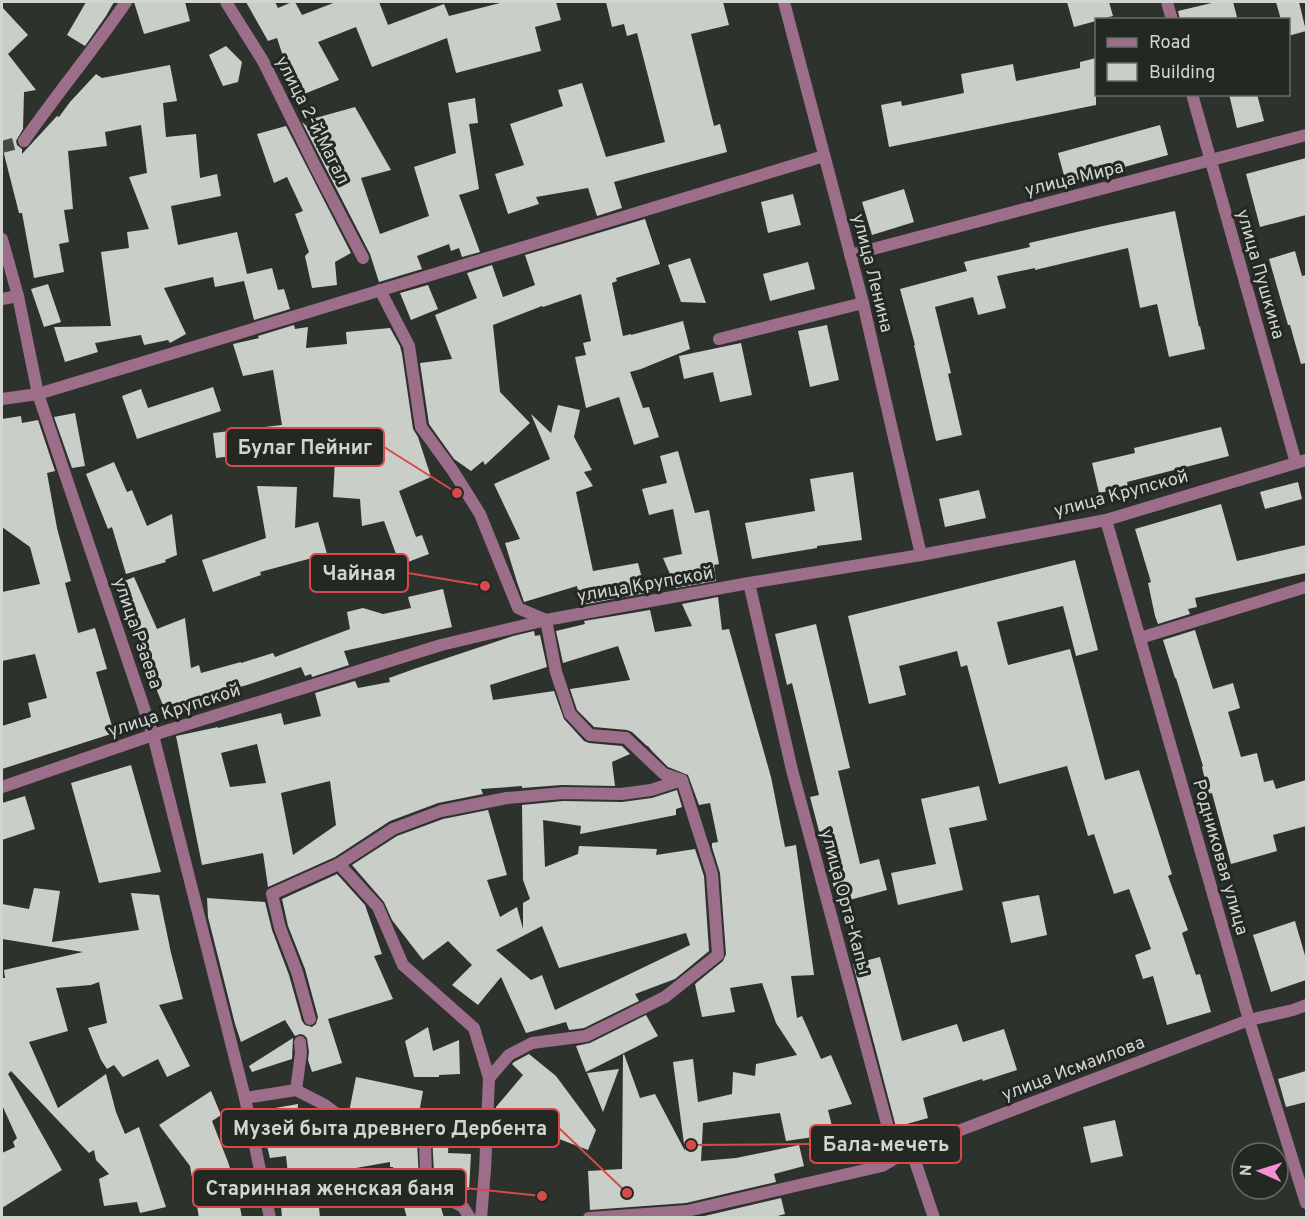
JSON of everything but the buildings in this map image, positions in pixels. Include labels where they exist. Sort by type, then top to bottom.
[{"type":"street","points":[[24,141],[126,2]]},
{"type":"street","name":"улица 2-й Магал","points":[[226,2],[263,61],[363,258]]},
{"type":"street","name":"улица Ленина","points":[[784,2],[863,303],[921,555]]},
{"type":"street","points":[[1167,2],[1171,18]]},
{"type":"street","name":"улица Пушкина","points":[[1193,96],[1301,461]]},
{"type":"street","name":"улица Мира","points":[[850,255],[1306,135]]},
{"type":"street","points":[[2,399],[38,394],[824,156]]},
{"type":"street","name":"улица Рзаева","points":[[2,239],[18,296],[38,394],[153,735],[245,1098],[270,1218]]},
{"type":"street","points":[[380,290],[410,346],[421,427],[480,514],[518,608],[546,620],[556,672],[570,714],[590,735],[626,738],[664,774],[682,780]]},
{"type":"street","points":[[2,299],[18,296]]},
{"type":"street","points":[[719,339],[863,303]]},
{"type":"street","name":"улица Крупской","points":[[2,787],[153,735],[441,645],[546,620],[921,555],[1106,520],[1301,461]]},
{"type":"street","name":"Родниковая улица","points":[[1106,520],[1249,1020],[1306,1203]]},
{"type":"street","name":"улица Орта-Капы","points":[[749,583],[792,770],[890,1135],[911,1149]]},
{"type":"street","points":[[1140,638],[1306,587]]},
{"type":"street","points":[[310,1019],[297,972],[280,928],[272,894],[339,864],[393,829],[441,811],[507,798],[562,793],[621,794],[651,790],[682,780]]},
{"type":"street","points":[[489,1078],[509,1054],[532,1043],[586,1036],[665,997],[718,955],[712,874],[682,780]]},
{"type":"street","points":[[339,864],[378,907],[403,965],[474,1028],[489,1078],[482,1218]]},
{"type":"street","points":[[1293,1011],[1306,1005]]},
{"type":"street","points":[[1293,1011],[1306,1010]]},
{"type":"street","name":"улица Исмаилова","points":[[589,1218],[686,1214],[882,1166],[911,1149],[1249,1020],[1293,1011]]},
{"type":"street","points":[[296,1090],[301,1053],[300,1042]]},
{"type":"street","points":[[245,1098],[296,1090],[325,1105],[343,1119],[424,1134],[426,1176],[440,1194],[463,1207],[470,1218]]},
{"type":"street","points":[[911,1149],[934,1218]]},
{"type":"tunnel","points":[[2,147],[24,141]]},
{"type":"place","name":"Булаг Пейниг","points":[[457,493]]},
{"type":"place","name":"Чайная","points":[[485,586]]},
{"type":"place","name":"Бала-мечеть","points":[[691,1145]]},
{"type":"place","name":"Музей быта древнего Дербента","points":[[627,1193]]},
{"type":"place","name":"Старинная женская баня","points":[[542,1196]]}]
